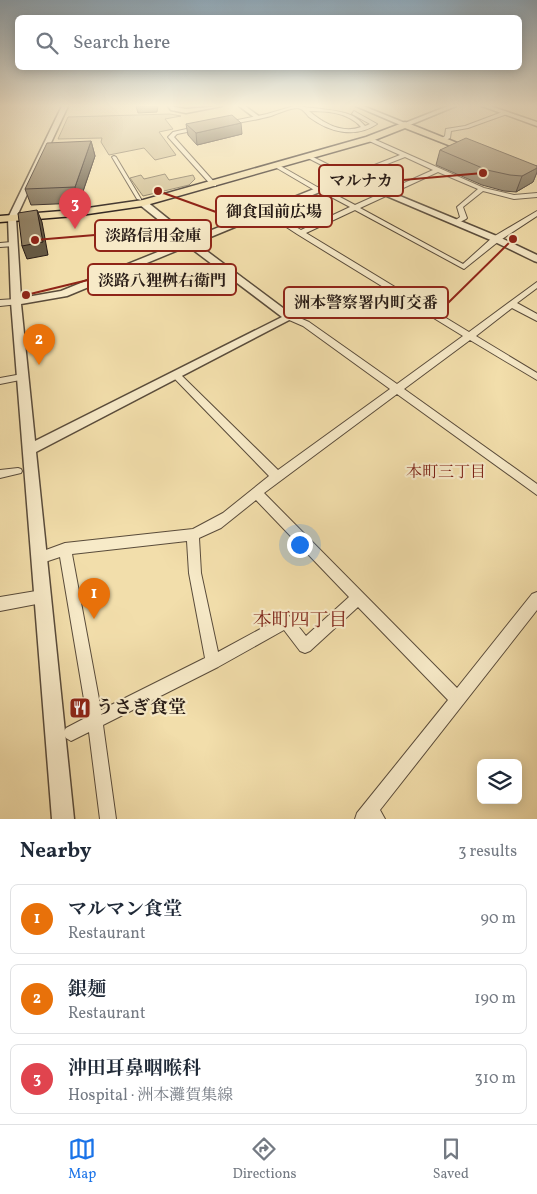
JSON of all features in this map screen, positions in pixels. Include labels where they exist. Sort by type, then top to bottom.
[{"type":"main road","points":[[0,219],[141,201],[214,185],[351,144]]},
{"type":"main road","points":[[453,144],[482,155]]},
{"type":"street","points":[[47,144],[12,218],[8,303],[22,377],[63,819]]},
{"type":"street","points":[[178,144],[214,185]]},
{"type":"street","points":[[380,144],[482,189],[514,197],[537,194]]},
{"type":"street","points":[[8,303],[63,294],[191,243],[198,237],[404,155]]},
{"type":"street","points":[[310,156],[385,194],[496,239],[537,259]]},
{"type":"street","points":[[114,157],[141,201],[191,243],[290,316],[306,324],[537,490]]},
{"type":"street","points":[[277,166],[464,267],[496,239],[537,213]]},
{"type":"street","points":[[299,233],[437,170]]},
{"type":"street","points":[[456,222],[464,218],[460,212],[463,204],[482,189]]},
{"type":"street","points":[[264,211],[537,377]]},
{"type":"street","points":[[0,245],[12,244]]},
{"type":"street","points":[[39,558],[65,549],[193,535],[208,530],[277,476],[398,390],[537,284]]},
{"type":"street","points":[[512,304],[537,318]]},
{"type":"street","points":[[29,450],[290,316]]},
{"type":"street","points":[[176,375],[277,476]]},
{"type":"street","points":[[0,381],[22,377]]},
{"type":"street","points":[[0,474],[18,472]]},
{"type":"street","points":[[257,493],[458,700]]},
{"type":"street","points":[[193,535],[195,573],[212,662]]},
{"type":"street","points":[[65,549],[95,720],[108,819]]},
{"type":"street","points":[[0,604],[42,597]]},
{"type":"street","points":[[71,733],[212,662],[286,622],[304,646],[359,598]]},
{"type":"street","points":[[370,816],[537,599]]},
{"type":"shaded area","points":[[102,144],[168,144],[176,155],[155,160],[144,148],[109,155]]},
{"type":"shaded area","points":[[165,174],[169,180],[193,175],[195,179],[189,185],[143,196],[130,178],[141,175],[144,179]]},
{"type":"building","points":[[46,144],[90,144],[75,187],[25,189]]},
{"type":"building","points":[[453,144],[482,144],[537,166],[537,168],[522,176],[510,175],[487,170],[440,150]]},
{"type":"building","points":[[37,210],[43,242],[22,246],[18,213]]},
{"type":"place","name":"マルナカ","points":[[483,173]]},
{"type":"place","name":"御食国前広場","points":[[158,191]]},
{"type":"place","name":"沖田耳鼻咽喉科","points":[[75,229]]},
{"type":"place","name":"洲本警察署内町交番","points":[[513,239]]},
{"type":"place","name":"淡路信用金庫","points":[[35,240]]},
{"type":"place","name":"淡路八狸桝右衛門","points":[[26,295]]},
{"type":"place","name":"銀麺","points":[[39,365]]},
{"type":"place","name":"マルマン食堂","points":[[94,619]]},
{"type":"place","name":"うさぎ食堂","points":[[80,708]]},
{"type":"district","name":"本町三丁目","points":[[446,473]]},
{"type":"district","name":"本町四丁目","points":[[300,621]]}]
